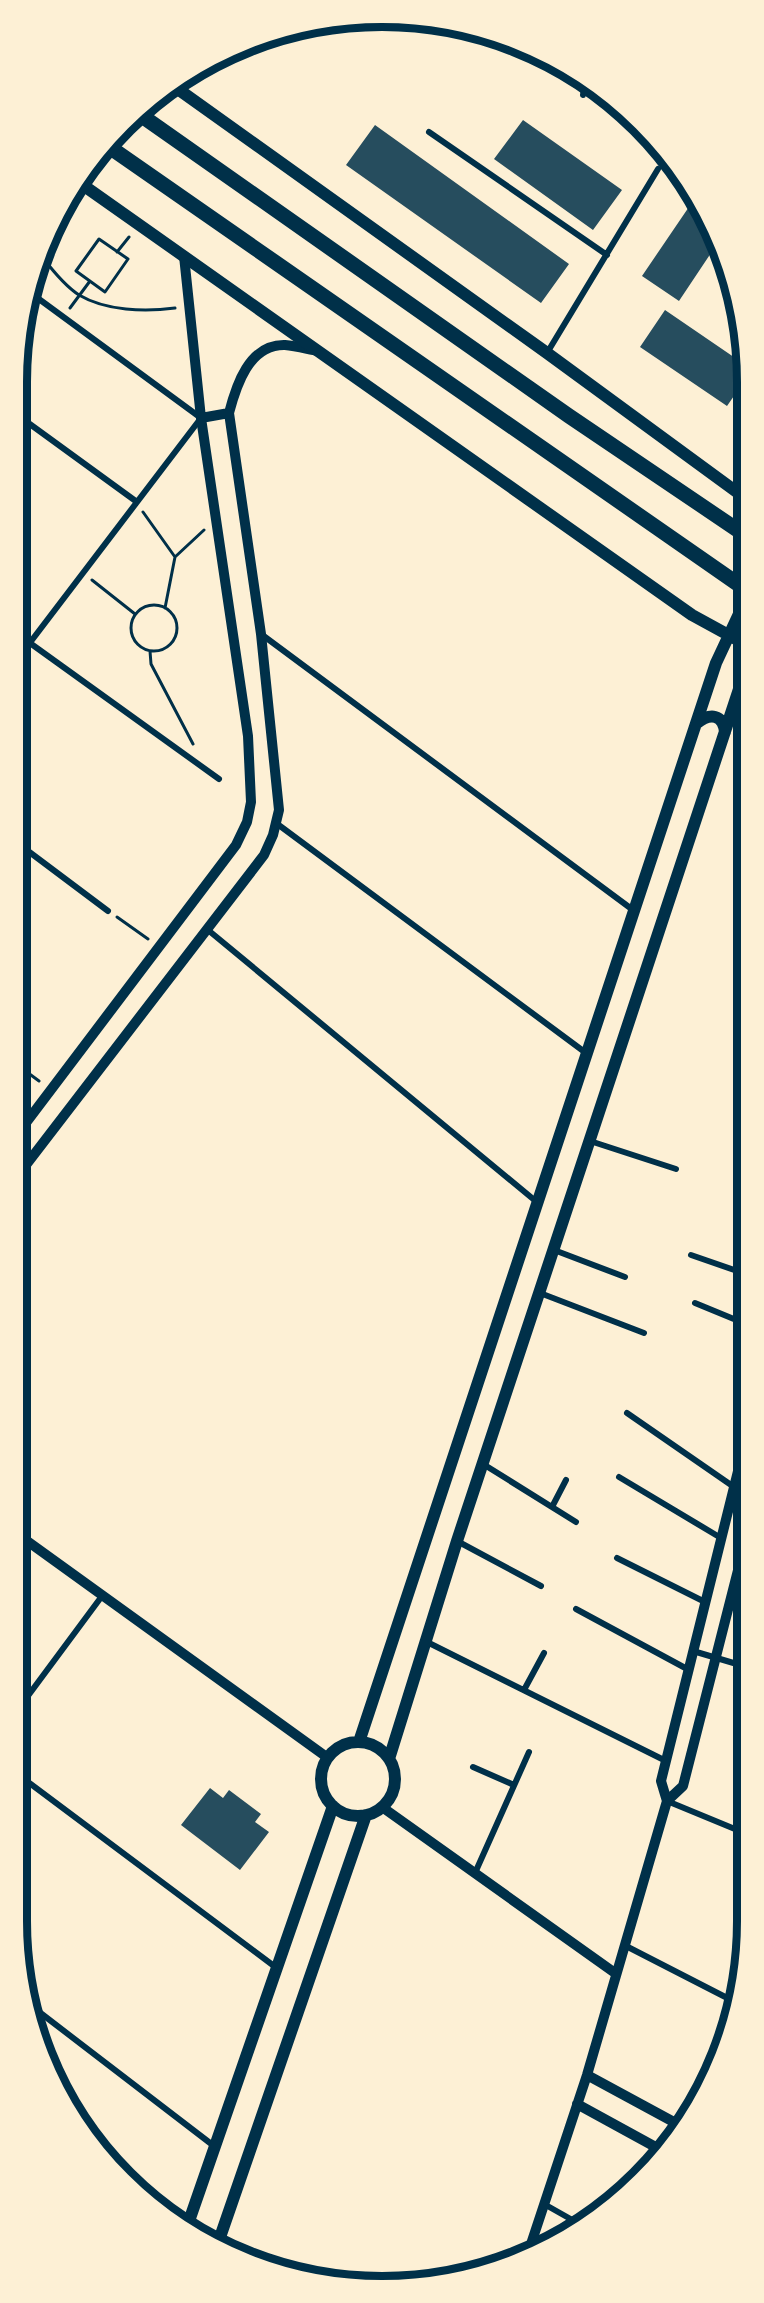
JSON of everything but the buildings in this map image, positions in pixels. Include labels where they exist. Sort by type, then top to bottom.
[{"type":"main road","points":[[180,90],[737,492]]},
{"type":"main road","points":[[145,118],[549,402],[737,531]]},
{"type":"main road","points":[[113,150],[737,583]]},
{"type":"main road","points":[[86,187],[692,615],[737,640]]},
{"type":"main road","points":[[359,1742],[539,1203],[633,910],[716,663],[737,617]]},
{"type":"main road","points":[[389,1759],[425,1641],[737,695]]},
{"type":"main road","points":[[697,723],[710,715],[717,717],[722,720],[725,732]]},
{"type":"main road","points":[[359,1742],[381,1750],[389,1759],[395,1779],[394,1790],[382,1807],[366,1815],[355,1816],[343,1813],[326,1798],[322,1788],[323,1767],[337,1749],[359,1742]]},
{"type":"main road","points":[[190,2219],[333,1806]]},
{"type":"main road","points":[[220,2237],[366,1815]]},
{"type":"street","points":[[583,95],[584,90]]},
{"type":"street","points":[[429,132],[606,255]]},
{"type":"street","points":[[547,353],[658,169]]},
{"type":"street","points":[[27,1122],[236,845],[247,822],[251,802],[248,736],[201,418],[184,256]]},
{"type":"street","points":[[37,298],[201,418]]},
{"type":"street","points":[[27,1164],[208,930],[264,855],[273,835],[279,810],[261,634],[229,413],[236,386],[248,365],[264,350],[283,345],[318,351]]},
{"type":"street","points":[[27,647],[201,418],[229,413]]},
{"type":"street","points":[[27,422],[137,502]]},
{"type":"street","points":[[261,634],[633,910]]},
{"type":"street","points":[[27,641],[219,779]]},
{"type":"street","points":[[276,823],[586,1053]]},
{"type":"street","points":[[27,850],[108,911]]},
{"type":"street","points":[[208,930],[539,1203]]},
{"type":"street","points":[[590,1142],[676,1169]]},
{"type":"street","points":[[554,1250],[625,1277]]},
{"type":"street","points":[[691,1255],[737,1271]]},
{"type":"street","points":[[540,1293],[644,1333]]},
{"type":"street","points":[[695,1303],[737,1320]]},
{"type":"street","points":[[627,1413],[737,1488]]},
{"type":"street","points":[[483,1464],[576,1522]]},
{"type":"street","points":[[667,1801],[661,1781],[737,1475]]},
{"type":"street","points":[[619,1477],[722,1538]]},
{"type":"street","points":[[552,1507],[566,1480]]},
{"type":"street","points":[[27,1541],[328,1758]]},
{"type":"street","points":[[458,1542],[541,1586]]},
{"type":"street","points":[[617,1558],[705,1602]]},
{"type":"street","points":[[531,2243],[587,2075],[623,1945],[667,1801],[682,1786],[737,1573]]},
{"type":"street","points":[[27,1697],[102,1596]]},
{"type":"street","points":[[576,1609],[688,1670]]},
{"type":"street","points":[[425,1641],[666,1761]]},
{"type":"street","points":[[693,1651],[737,1664]]},
{"type":"street","points":[[524,1690],[544,1653]]},
{"type":"street","points":[[475,1873],[529,1752]]},
{"type":"street","points":[[473,1767],[514,1785]]},
{"type":"street","points":[[27,1781],[278,1969]]},
{"type":"street","points":[[667,1801],[737,1830]]},
{"type":"street","points":[[382,1807],[615,1973]]},
{"type":"street","points":[[623,1945],[728,1998]]},
{"type":"street","points":[[39,2012],[216,2147]]},
{"type":"street","points":[[587,2075],[674,2122]]},
{"type":"street","points":[[577,2104],[655,2147]]},
{"type":"street","points":[[544,2204],[572,2220]]},
{"type":"path","points":[[117,252],[138,224]]},
{"type":"path","points":[[99,239],[128,259],[105,292],[90,281],[76,271],[99,239]]},
{"type":"path","points":[[48,263],[61,279],[80,295],[109,305],[141,310],[189,306]]},
{"type":"path","points":[[63,317],[90,281]]},
{"type":"path","points":[[137,502],[175,557]]},
{"type":"path","points":[[165,608],[175,557],[205,529],[217,527]]},
{"type":"path","points":[[83,573],[135,614]]},
{"type":"path","points":[[159,605],[165,608],[175,618],[177,632],[170,645],[158,651],[150,651],[138,646],[131,634],[130,626],[135,614],[146,606],[159,605]]},
{"type":"path","points":[[150,651],[151,664],[199,755],[196,762]]},
{"type":"path","points":[[108,911],[160,947]]},
{"type":"path","points":[[27,1072],[51,1090]]}]
